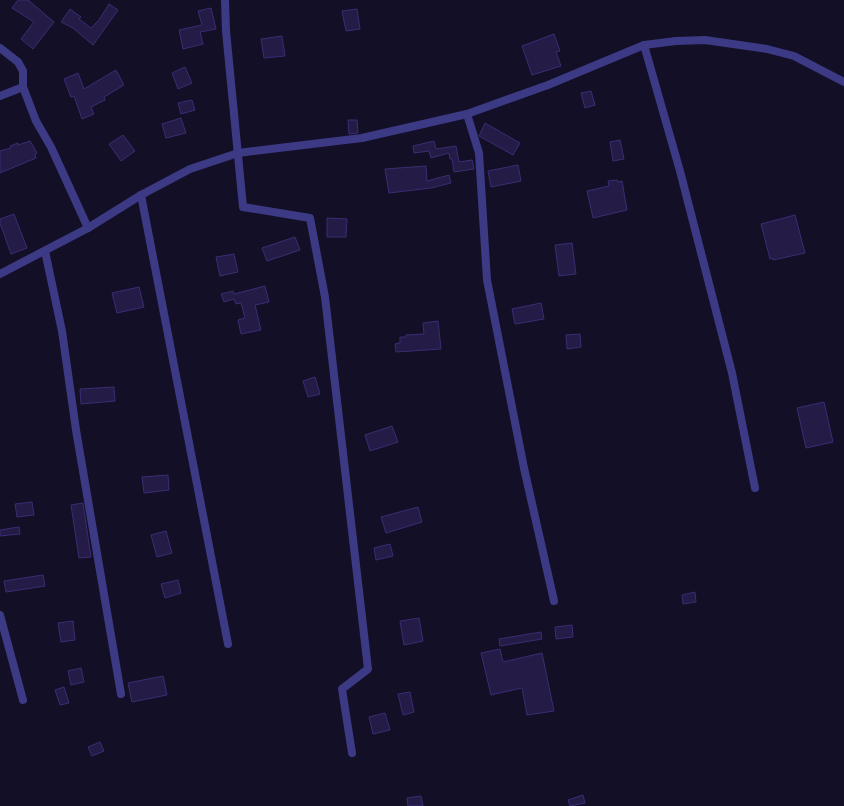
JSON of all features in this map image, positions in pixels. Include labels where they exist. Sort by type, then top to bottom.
[{"type":"street","points":[[225,0],[226,31],[243,207],[310,218],[325,297],[368,669],[342,690],[352,753]]},
{"type":"street","points":[[0,274],[88,228],[141,195],[190,169],[238,153],[362,138],[467,114],[548,85],[644,45],[676,41],[705,40],[767,49],[794,56],[844,82]]},
{"type":"street","points":[[644,45],[680,171],[732,373],[755,488]]},
{"type":"street","points":[[0,48],[18,62],[24,71],[23,87],[36,121],[51,147],[88,228]]},
{"type":"street","points":[[0,96],[23,87]]},
{"type":"street","points":[[467,114],[478,153],[487,280],[524,468],[554,601]]},
{"type":"street","points":[[141,195],[228,644]]},
{"type":"street","points":[[45,251],[62,331],[76,430],[121,694]]},
{"type":"street","points":[[0,615],[23,700]]},
{"type":"building","points":[[18,0],[28,0],[54,22],[33,49],[21,39],[34,22],[12,8]]},
{"type":"building","points":[[109,4],[118,10],[93,45],[73,28],[61,22],[70,9],[81,17],[79,19],[91,28],[99,20]]},
{"type":"building","points":[[211,8],[216,29],[200,32],[203,44],[183,49],[179,30],[202,25],[198,11]]},
{"type":"building","points":[[357,9],[360,29],[346,31],[342,11]]},
{"type":"building","points":[[554,34],[560,51],[556,52],[561,66],[532,75],[522,46]]},
{"type":"building","points":[[282,36],[285,56],[264,58],[261,39]]},
{"type":"building","points":[[185,67],[192,83],[178,89],[172,73]]},
{"type":"building","points":[[116,70],[124,85],[104,97],[105,100],[91,107],[94,114],[82,119],[74,96],[71,97],[64,79],[78,73],[84,89]]},
{"type":"building","points":[[591,91],[595,105],[585,108],[581,93]]},
{"type":"building","points":[[192,100],[195,110],[181,114],[178,103]]},
{"type":"building","points":[[181,118],[186,133],[166,138],[162,124]]},
{"type":"building","points":[[348,120],[357,120],[358,133],[349,134]]},
{"type":"building","points":[[485,123],[520,143],[513,155],[479,136]]},
{"type":"building","points":[[123,135],[135,151],[121,161],[109,144]]},
{"type":"building","points":[[620,140],[624,159],[613,161],[610,142]]},
{"type":"building","points":[[30,141],[37,153],[35,154],[36,158],[0,173],[0,151],[11,148],[10,146],[18,143],[18,145]]},
{"type":"building","points":[[434,141],[436,149],[456,146],[459,162],[472,160],[474,169],[454,172],[452,159],[450,159],[449,153],[431,158],[429,151],[414,153],[413,146]]},
{"type":"building","points":[[518,165],[521,181],[491,187],[488,171]]},
{"type":"building","points":[[426,166],[427,181],[449,175],[451,183],[431,188],[389,193],[385,169]]},
{"type":"building","points":[[617,180],[618,182],[622,181],[627,210],[593,218],[587,191],[609,186],[608,181]]},
{"type":"building","points":[[14,214],[27,248],[11,254],[0,219]]},
{"type":"building","points":[[795,215],[805,253],[773,260],[772,258],[770,259],[761,224]]},
{"type":"building","points":[[327,218],[347,219],[346,237],[327,237]]},
{"type":"building","points":[[295,237],[300,250],[267,261],[262,248]]},
{"type":"building","points":[[572,243],[576,274],[559,276],[555,245]]},
{"type":"building","points":[[234,254],[238,272],[220,276],[216,257]]},
{"type":"building","points":[[265,286],[269,302],[255,305],[261,330],[241,334],[238,320],[245,318],[241,303],[236,304],[234,299],[224,302],[221,294],[233,291],[234,294]]},
{"type":"building","points":[[139,287],[144,307],[117,313],[112,293]]},
{"type":"building","points":[[541,303],[544,319],[515,324],[512,309]]},
{"type":"building","points":[[438,321],[441,349],[396,352],[395,344],[400,343],[400,337],[406,337],[406,335],[424,334],[423,323]]},
{"type":"building","points":[[580,334],[581,347],[567,349],[566,335]]},
{"type":"building","points":[[315,377],[320,394],[308,397],[303,381]]},
{"type":"building","points":[[114,387],[115,401],[81,404],[80,389]]},
{"type":"building","points":[[824,402],[833,442],[806,448],[797,408]]},
{"type":"building","points":[[392,426],[398,442],[370,451],[365,435]]},
{"type":"building","points":[[168,475],[169,490],[144,493],[142,477]]},
{"type":"building","points":[[32,502],[34,515],[17,517],[15,504]]},
{"type":"building","points":[[83,503],[91,557],[79,558],[71,505]]},
{"type":"building","points":[[418,507],[422,522],[386,533],[381,517]]},
{"type":"building","points":[[19,527],[20,534],[0,536],[0,530]]},
{"type":"building","points":[[166,531],[172,553],[157,557],[151,535]]},
{"type":"building","points":[[390,544],[393,556],[376,560],[374,548]]},
{"type":"building","points":[[43,575],[45,586],[6,592],[4,581]]},
{"type":"building","points":[[178,580],[181,593],[165,598],[161,584]]},
{"type":"building","points":[[695,592],[696,602],[683,604],[682,595]]},
{"type":"building","points":[[419,618],[423,641],[404,645],[400,621]]},
{"type":"building","points":[[73,621],[75,640],[61,642],[58,623]]},
{"type":"building","points":[[572,625],[573,637],[556,639],[555,627]]},
{"type":"building","points":[[541,632],[542,639],[500,646],[499,639]]},
{"type":"building","points":[[500,649],[503,662],[542,653],[554,711],[527,715],[522,688],[491,695],[481,653]]},
{"type":"building","points":[[81,668],[84,682],[71,685],[68,671]]},
{"type":"building","points":[[163,676],[167,695],[132,702],[128,683]]},
{"type":"building","points":[[64,687],[69,703],[60,705],[55,690]]},
{"type":"building","points":[[410,692],[414,712],[403,715],[398,694]]},
{"type":"building","points":[[385,713],[390,730],[373,734],[369,717]]},
{"type":"building","points":[[100,742],[104,751],[92,756],[88,747]]},
{"type":"building","points":[[583,795],[585,803],[570,806],[568,800]]},
{"type":"building","points":[[421,796],[423,806],[408,806],[407,798]]}]
